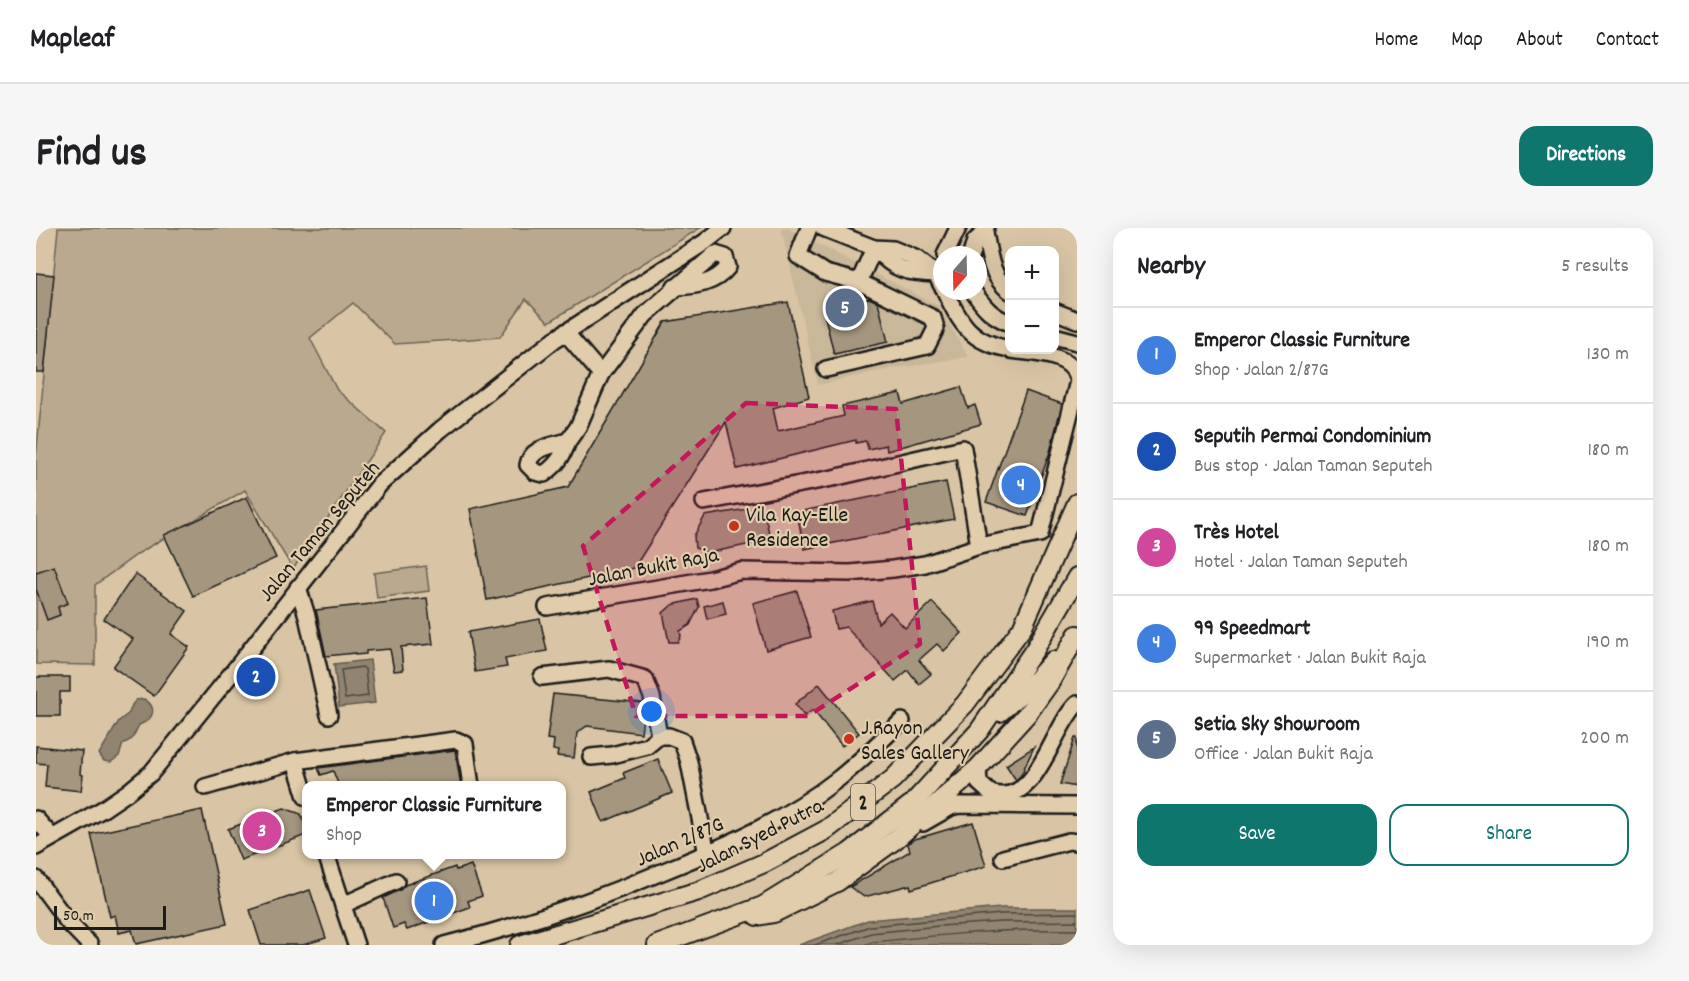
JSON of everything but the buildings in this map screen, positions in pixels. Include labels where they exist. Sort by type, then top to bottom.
[{"type":"main road","name":"Jalan Syed Putra","points":[[520,945],[699,891],[764,863],[826,830],[893,779],[965,704],[1022,628],[1077,503]]},
{"type":"main road","name":"2","points":[[665,944],[763,906],[849,853],[913,803],[979,731],[1035,649],[1077,577]]},
{"type":"main road","points":[[979,731],[1049,667],[1077,628]]},
{"type":"main road","points":[[727,920],[774,913],[837,882],[896,838],[978,768],[1028,713],[1050,682],[1077,635]]},
{"type":"street","name":"Jalan Taman Seputeh","points":[[36,847],[103,809],[151,773],[380,484],[440,430],[528,359],[723,228]]},
{"type":"street","points":[[809,228],[798,256],[825,273],[859,282],[933,318],[936,328],[927,346],[826,369]]},
{"type":"street","points":[[823,228],[874,248],[887,263],[911,273],[933,274]]},
{"type":"street","points":[[949,246],[958,228]]},
{"type":"street","points":[[974,246],[985,230]]},
{"type":"street","points":[[985,230],[991,265],[999,284],[1005,288]]},
{"type":"street","points":[[859,282],[874,248]]},
{"type":"street","points":[[568,441],[578,427],[601,374],[645,315],[675,287]]},
{"type":"street","points":[[949,300],[958,319],[969,332],[984,341],[1005,347]]},
{"type":"street","points":[[979,300],[999,319],[1005,321]]},
{"type":"street","points":[[565,332],[601,374]]},
{"type":"street","points":[[1038,354],[1055,357],[1068,364],[1076,372],[1077,378]]},
{"type":"street","name":"Jalan Bukit Raja","points":[[547,607],[710,579],[741,570],[850,573],[893,569],[925,564],[979,546],[1040,534],[1077,385]]},
{"type":"street","points":[[704,502],[833,478],[963,448],[979,546]]},
{"type":"street","points":[[298,587],[307,616],[329,716]]},
{"type":"street","points":[[542,677],[609,669],[645,679],[652,697],[659,736]]},
{"type":"street","points":[[978,768],[979,783],[993,794],[1010,795],[1027,786],[1035,777],[1065,718],[1077,704]]},
{"type":"street","name":"Jalan 2/87G","points":[[444,945],[609,894],[707,854],[779,818],[837,779],[902,721]]},
{"type":"street","points":[[591,756],[612,755],[647,746],[659,736],[669,736],[682,741],[689,762],[707,854]]},
{"type":"street","points":[[205,788],[295,761],[456,740],[465,744],[470,781]]},
{"type":"street","points":[[295,761],[302,783]]},
{"type":"street","points":[[896,838],[951,807],[959,805],[1077,806]]},
{"type":"street","points":[[36,819],[52,837]]},
{"type":"street","points":[[1003,858],[1069,841],[1077,842]]},
{"type":"street","points":[[327,859],[356,945]]},
{"type":"street","points":[[36,879],[68,922],[90,945]]},
{"type":"street","points":[[343,905],[396,881]]},
{"type":"highlighted area","points":[[746,403],[896,409],[920,644],[808,716],[636,716],[583,546]]},
{"type":"shaded area","points":[[58,228],[700,228],[549,322],[526,299],[500,337],[395,344],[353,303],[310,338],[337,390],[386,433],[293,569],[245,490],[139,553],[95,585],[95,665],[36,664],[36,458]]},
{"type":"shaded area","points":[[781,228],[787,228],[939,306],[968,357],[879,371],[818,385]]},
{"type":"shaded area","points":[[426,566],[429,591],[377,598],[374,573]]},
{"type":"water","points":[[370,660],[375,703],[339,707],[334,664]]},
{"type":"water","points":[[144,699],[152,706],[151,717],[139,725],[132,739],[123,744],[119,756],[111,762],[104,761],[99,754],[119,721],[129,713],[136,700]]},
{"type":"water","points":[[1001,908],[1077,908],[1077,945],[799,945],[868,920]]},
{"type":"place","name":"Setia Sky Showroom","points":[[845,308]]},
{"type":"place","name":"99 Speedmart","points":[[1021,485]]},
{"type":"place","name":"Vila Kay-Elle Residence","points":[[734,526]]},
{"type":"place","name":"Seputih Permai Condominium","points":[[256,677]]},
{"type":"place","name":"J.Rayon Sales Gallery","points":[[849,739]]},
{"type":"place","name":"Très Hotel","points":[[262,831]]},
{"type":"place","name":"Emperor Classic Furniture","points":[[434,901]]}]
